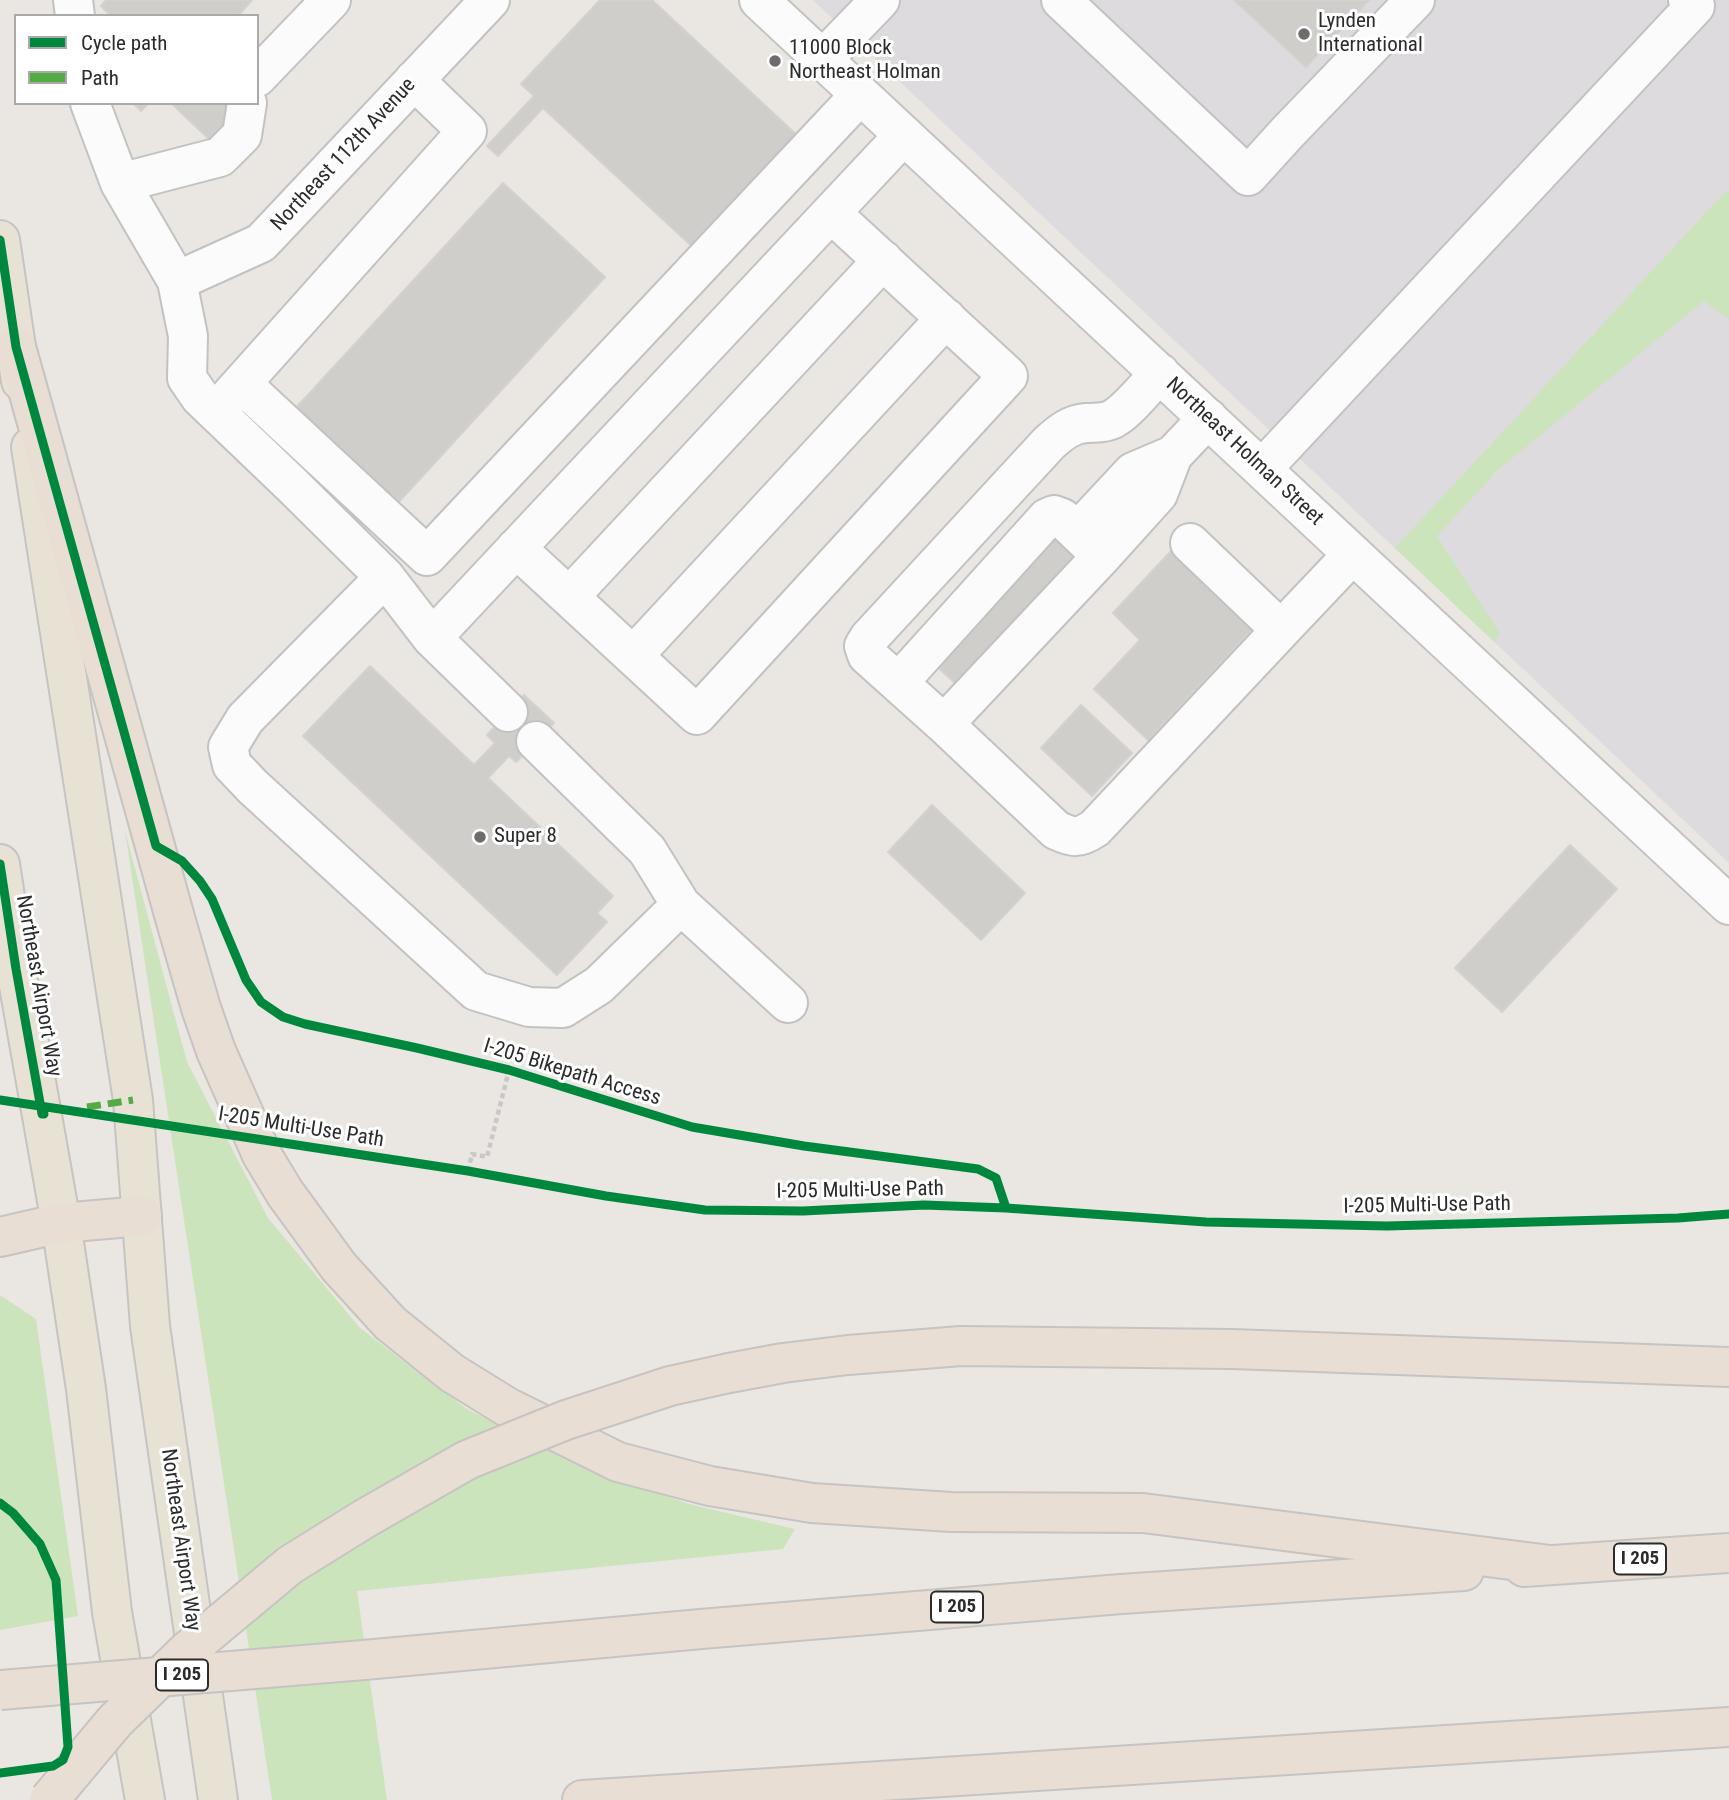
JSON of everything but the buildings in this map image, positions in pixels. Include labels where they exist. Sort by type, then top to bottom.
[{"type":"highway","points":[[16,347],[186,957],[220,1062],[262,1155],[285,1193],[339,1268],[390,1322],[452,1373],[506,1407],[618,1462],[710,1486],[812,1503],[951,1512],[1143,1513],[1550,1565]]},
{"type":"highway","points":[[0,1237],[61,1223],[142,1216]]},
{"type":"highway","points":[[49,1800],[115,1721],[187,1651],[290,1565],[363,1519],[467,1460],[566,1420],[670,1386],[783,1363],[961,1346],[1232,1349],[1729,1367]]},
{"type":"highway","name":"I 205","points":[[0,1690],[1121,1594],[1729,1553]]},
{"type":"highway","points":[[582,1800],[1729,1727]]},
{"type":"main road","name":"Northeast Airport Way","points":[[0,240],[133,1100],[149,1326],[218,1800]]},
{"type":"main road","name":"Northeast Airport Way","points":[[0,864],[61,1223],[86,1390],[111,1612],[145,1800]]},
{"type":"street","points":[[259,75],[331,0]]},
{"type":"street","name":"Northeast 112th Avenue","points":[[177,281],[261,243],[490,0]]},
{"type":"street","name":"Northeast Holman Street","points":[[759,0],[1729,905]]},
{"type":"street","points":[[823,59],[880,0]]},
{"type":"street","points":[[1061,0],[1248,176],[1415,0]]},
{"type":"street","points":[[1262,469],[1695,6],[1688,0]]},
{"type":"street","points":[[215,412],[467,131],[414,80]]},
{"type":"street","points":[[242,384],[427,556],[860,95]]},
{"type":"street","points":[[91,105],[120,183],[177,281],[188,336],[187,378],[200,397],[385,577],[432,638],[508,712]]},
{"type":"street","points":[[120,183],[220,157],[242,135],[247,105]]},
{"type":"street","points":[[432,638],[904,135]]},
{"type":"street","points":[[516,548],[697,715],[1008,376],[831,212]]},
{"type":"street","points":[[569,597],[883,260]]},
{"type":"street","points":[[633,656],[946,318]]},
{"type":"street","points":[[1160,373],[1114,418],[1102,423],[1072,425],[1059,433],[869,638],[864,646],[867,655],[1056,830],[1070,836],[1084,836],[1095,828],[1353,554]]},
{"type":"street","points":[[944,724],[1090,544],[1158,494],[1173,454],[1208,418]]},
{"type":"street","points":[[898,683],[1047,518],[1054,515],[1062,518],[1090,544]]},
{"type":"street","points":[[1190,543],[1282,630]]},
{"type":"street","points":[[385,577],[245,719],[228,747],[232,765],[475,991],[530,1007],[563,1008],[599,985],[681,905]]},
{"type":"street","points":[[536,741],[647,850],[681,905],[788,1003]]},
{"type":"shaded area","points":[[813,0],[1729,0],[1729,188],[1721,197],[1729,205],[1729,863]]},
{"type":"green space","points":[[1729,188],[1729,319],[1704,301],[1499,469],[1437,536],[1500,634],[1494,642],[1395,548]]},
{"type":"green space","points":[[125,831],[187,1062],[268,1218],[360,1328],[467,1409],[587,1468],[689,1504],[795,1529],[783,1549],[357,1591],[387,1800],[272,1800]]},
{"type":"green space","points":[[0,1295],[36,1319],[78,1616],[0,1630]]},
{"type":"marked path","points":[[87,1107],[133,1100]]},
{"type":"cycle path","name":"I-205 Bikepath Access","points":[[0,240],[16,347],[156,846],[182,861],[200,881],[212,899],[246,980],[261,1002],[283,1017],[305,1024],[509,1070],[692,1127],[804,1146],[978,1169],[996,1178],[1006,1208]]},
{"type":"cycle path","points":[[0,864],[16,969],[44,1114]]},
{"type":"cycle path","name":"I-205 Multi-Use Path","points":[[0,1100],[705,1210],[803,1211],[924,1205],[1206,1222],[1387,1226],[1678,1218],[1729,1214]]},
{"type":"cycle path","points":[[0,1503],[13,1513],[40,1544],[56,1580],[68,1747],[63,1760],[53,1766],[0,1773]]},
{"type":"place","name":"Lynden International","points":[[1304,34]]},
{"type":"place","name":"11000 Block Northeast Holman","points":[[775,61]]},
{"type":"place","name":"Super 8","points":[[480,837]]}]
